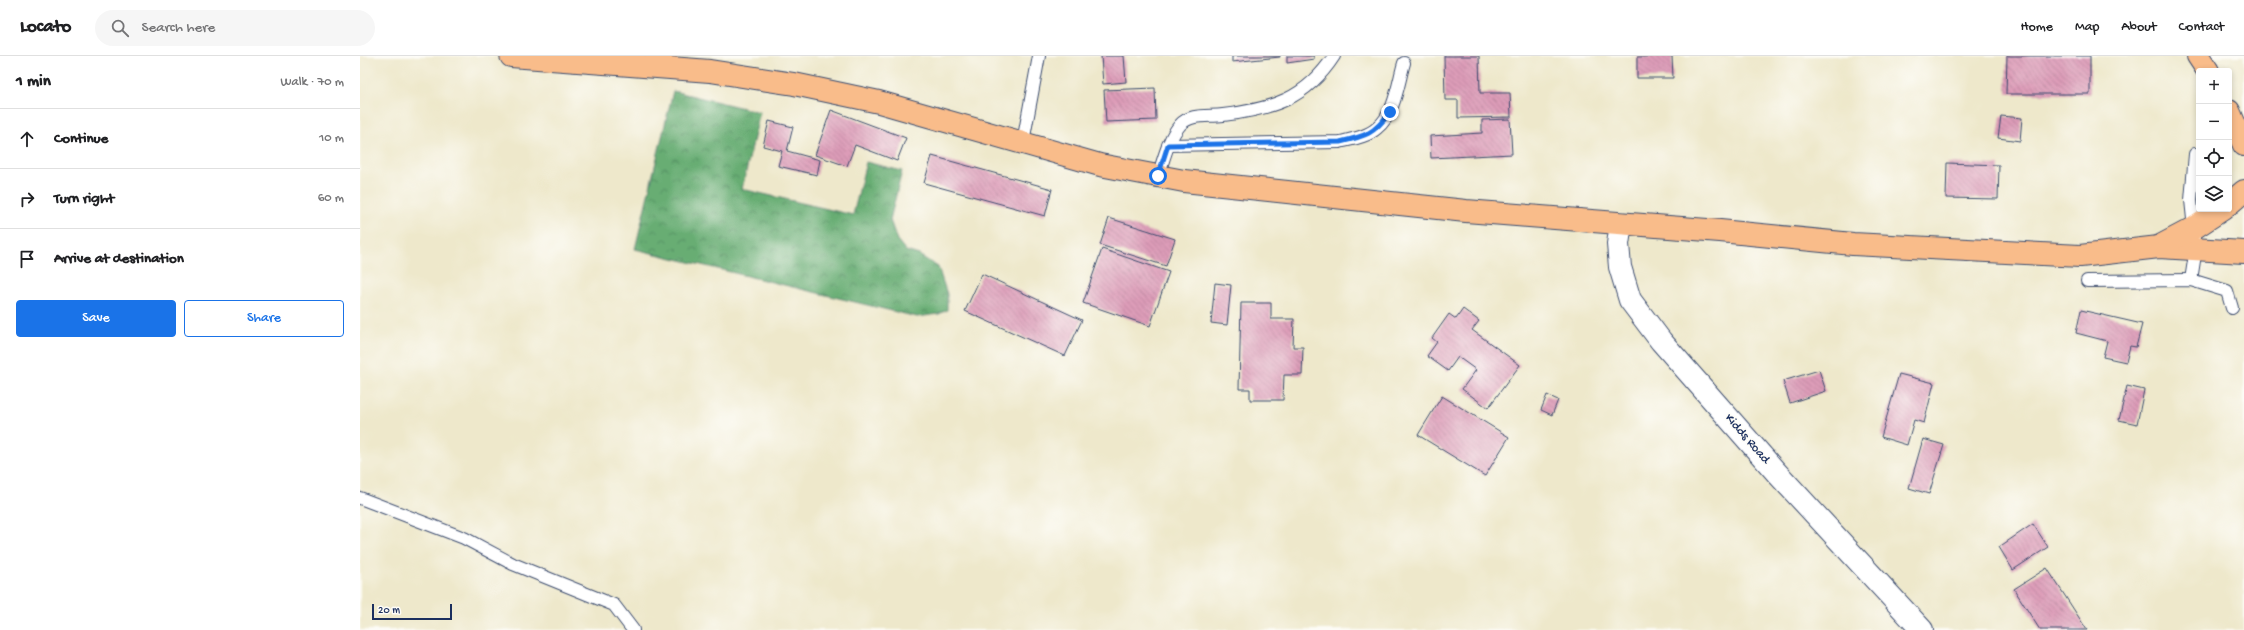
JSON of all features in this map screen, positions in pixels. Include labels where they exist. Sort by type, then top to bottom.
[{"type":"highway","points":[[511,56],[585,59],[710,71],[794,84],[879,102],[1100,165],[1184,181],[1466,211],[1720,231],[1854,244],[1976,252],[2080,256],[2159,247],[2195,238],[2244,252]]},
{"type":"highway","points":[[2198,56],[2206,68]]},
{"type":"highway","points":[[2232,118],[2244,145]]},
{"type":"highway","points":[[2232,201],[2244,191]]},
{"type":"highway","points":[[2195,238],[2220,212]]},
{"type":"street","name":"Kidds Road","points":[[1621,224],[1618,244],[1620,267],[1630,300],[1661,341],[1776,472],[1922,630]]},
{"type":"lane","points":[[1023,142],[1039,56]]},
{"type":"lane","points":[[1158,176],[1168,145],[1180,125],[1196,116],[1222,115],[1274,106],[1300,93],[1324,72],[1334,56]]},
{"type":"lane","points":[[1168,145],[1340,142],[1360,137],[1378,128],[1390,112],[1404,63]]},
{"type":"lane","points":[[2191,280],[2195,238],[2191,200],[2195,154]]},
{"type":"lane","points":[[2087,281],[2191,280],[2227,291],[2232,308]]},
{"type":"lane","points":[[360,498],[464,538],[513,564],[614,605],[633,630]]},
{"type":"green space","points":[[673,91],[760,112],[742,189],[853,215],[866,162],[902,171],[890,220],[897,240],[906,251],[919,255],[938,267],[947,294],[947,310],[939,314],[917,317],[635,249]]},
{"type":"building","points":[[1101,56],[1124,56],[1126,82],[1103,84]]},
{"type":"building","points":[[1232,56],[1280,56],[1280,57],[1232,62]]},
{"type":"building","points":[[1287,56],[1314,56],[1314,59],[1287,63]]},
{"type":"building","points":[[1444,56],[1479,56],[1480,93],[1510,93],[1511,117],[1458,118],[1458,100],[1445,100]]},
{"type":"building","points":[[1672,56],[1673,78],[1637,78],[1637,57]]},
{"type":"building","points":[[2007,56],[2090,56],[2090,94],[2006,94]]},
{"type":"building","points":[[1155,88],[1156,120],[1106,122],[1104,90]]},
{"type":"building","points":[[831,110],[906,138],[897,161],[855,145],[847,166],[815,155]]},
{"type":"building","points":[[2001,116],[2022,118],[2020,141],[1998,138]]},
{"type":"building","points":[[1510,119],[1512,154],[1431,158],[1430,136],[1482,133],[1482,120]]},
{"type":"building","points":[[769,121],[793,127],[787,151],[820,160],[817,175],[778,166],[782,151],[763,146]]},
{"type":"building","points":[[932,156],[1052,189],[1045,216],[924,183]]},
{"type":"building","points":[[1947,163],[1999,165],[1998,199],[1946,198]]},
{"type":"building","points":[[1109,218],[1175,239],[1166,266],[1100,245]]},
{"type":"building","points":[[1102,249],[1169,272],[1150,326],[1083,303]]},
{"type":"building","points":[[982,274],[1082,320],[1065,356],[965,311]]},
{"type":"building","points":[[1215,283],[1231,285],[1227,325],[1211,323]]},
{"type":"building","points":[[1241,303],[1271,303],[1271,319],[1294,319],[1293,347],[1303,347],[1302,375],[1284,375],[1283,400],[1250,400],[1250,389],[1239,389]]},
{"type":"building","points":[[1463,309],[1479,321],[1472,330],[1520,365],[1488,408],[1462,389],[1476,370],[1458,357],[1448,371],[1427,356],[1437,342],[1432,338],[1449,314],[1456,319]]},
{"type":"building","points":[[2081,310],[2142,324],[2136,347],[2130,346],[2126,362],[2103,357],[2107,341],[2076,333]]},
{"type":"building","points":[[1819,370],[1826,391],[1790,403],[1783,381]]},
{"type":"building","points":[[1899,374],[1934,383],[1924,423],[1914,420],[1907,445],[1881,437]]},
{"type":"building","points":[[2127,386],[2144,390],[2137,424],[2119,420]]},
{"type":"building","points":[[1547,395],[1558,400],[1552,415],[1541,410]]},
{"type":"building","points":[[1442,396],[1509,437],[1485,476],[1418,435]]},
{"type":"building","points":[[1923,439],[1944,445],[1929,494],[1909,488]]},
{"type":"building","points":[[2033,524],[2048,547],[2013,570],[1999,547]]},
{"type":"building","points":[[2047,568],[2087,630],[2040,630],[2014,589]]},
{"type":"route","points":[[1158,176],[1168,145],[1340,142],[1360,137],[1378,128],[1390,112]]}]
